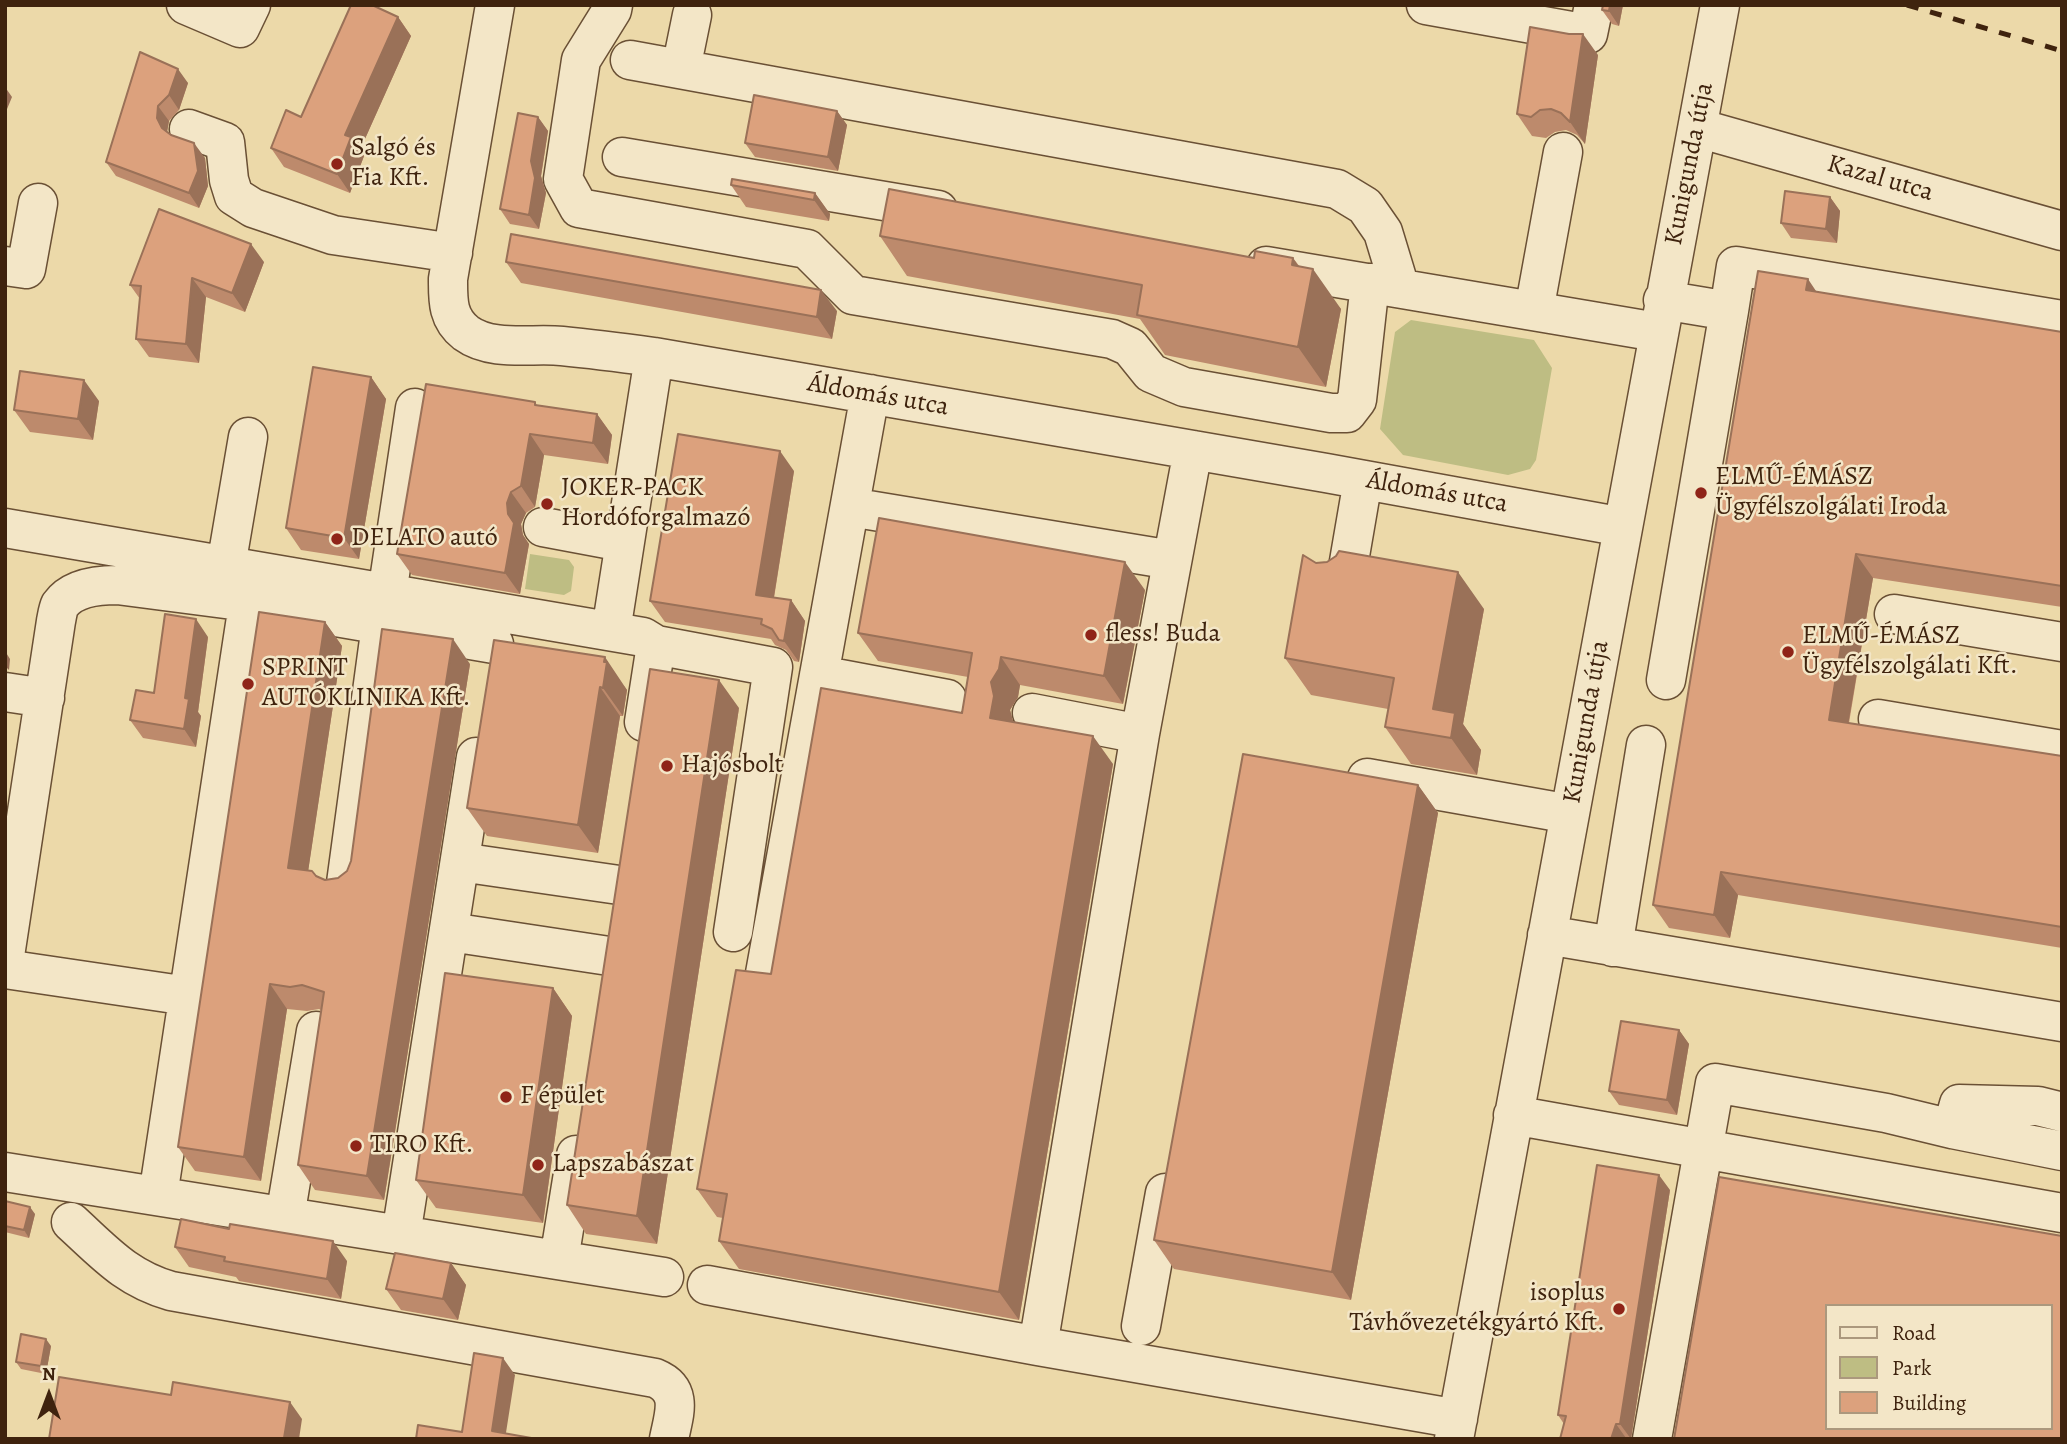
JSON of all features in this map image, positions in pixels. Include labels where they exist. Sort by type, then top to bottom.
[{"type":"street","points":[[186,5],[240,28],[251,5]]},
{"type":"street","name":"Áldomás utca","points":[[495,5],[448,279],[448,306],[454,320],[467,334],[486,341],[519,346],[559,345],[654,357],[1623,527]]},
{"type":"street","points":[[613,5],[581,60],[562,179],[579,208],[807,249],[853,295],[1112,339],[1130,347],[1151,373],[1184,387],[1331,413],[1347,413],[1357,400],[1385,286],[1383,232],[1365,206],[1338,188],[630,60]]},
{"type":"street","points":[[1426,5],[1588,34],[1594,5]]},
{"type":"street","name":"Kunigunda útja","points":[[1456,1429],[1660,316],[1720,5]]},
{"type":"street","points":[[681,69],[692,16]]},
{"type":"street","name":"Kazal utca","points":[[1698,128],[2062,231]]},
{"type":"street","points":[[189,129],[225,142],[229,180],[234,196],[253,208],[333,235],[453,253]]},
{"type":"street","points":[[1534,311],[1563,152]]},
{"type":"street","points":[[622,157],[976,217]]},
{"type":"street","points":[[5,266],[26,269],[38,204]]},
{"type":"street","points":[[1234,260],[1534,311],[1660,316],[1729,311]]},
{"type":"street","points":[[1666,680],[1736,266],[2062,320]]},
{"type":"street","points":[[611,631],[654,357]]},
{"type":"street","points":[[764,979],[870,394]]},
{"type":"street","points":[[346,883],[415,408]]},
{"type":"street","points":[[158,1196],[188,996],[243,579],[248,437]]},
{"type":"street","points":[[1038,1346],[1140,734],[1193,450]]},
{"type":"street","points":[[1346,579],[1363,480]]},
{"type":"street","points":[[850,507],[1171,560]]},
{"type":"street","points":[[543,527],[623,542]]},
{"type":"street","points":[[5,528],[384,609],[494,643],[611,631],[643,637],[656,645],[773,667],[733,932]]},
{"type":"street","points":[[5,956],[59,606],[68,597],[100,585],[243,579]]},
{"type":"street","points":[[1894,614],[2062,642]]},
{"type":"street","points":[[639,752],[656,645]]},
{"type":"street","points":[[820,675],[947,699]]},
{"type":"street","points":[[5,692],[44,698]]},
{"type":"street","points":[[1032,713],[1140,734]]},
{"type":"street","points":[[1878,719],[2062,750]]},
{"type":"street","points":[[401,1235],[481,726]]},
{"type":"street","points":[[1612,947],[1646,745]]},
{"type":"street","points":[[1339,773],[1570,814]]},
{"type":"street","points":[[602,996],[625,845]]},
{"type":"street","points":[[460,862],[619,885]]},
{"type":"street","points":[[450,932],[608,956]]},
{"type":"street","points":[[1547,935],[2062,1022]]},
{"type":"street","points":[[5,969],[188,996]]},
{"type":"street","points":[[285,1216],[316,1031]]},
{"type":"street","points":[[1652,1439],[1715,1083],[1886,1113],[2062,1151]]},
{"type":"street","points":[[1952,1129],[1959,1104],[2038,1106],[2062,1112]]},
{"type":"street","points":[[559,1260],[583,1115]]},
{"type":"street","points":[[1513,1115],[2062,1213]]},
{"type":"street","points":[[1141,1326],[1171,1163]]},
{"type":"street","points":[[5,1172],[664,1277]]},
{"type":"street","points":[[71,1222],[131,1276],[151,1286],[655,1378],[665,1382],[674,1396],[675,1406],[669,1439]]},
{"type":"street","points":[[707,1285],[1038,1346],[1237,1394],[1456,1429]]},
{"type":"green space","points":[[1411,320],[1534,340],[1552,368],[1536,460],[1530,469],[1508,475],[1403,455],[1380,429],[1395,332]]},
{"type":"green space","points":[[530,554],[569,560],[574,567],[571,591],[564,595],[525,589]]},
{"type":"building","points":[[351,5],[372,5],[398,17],[345,135],[351,137],[337,174],[271,148],[286,110],[301,117]]},
{"type":"building","points":[[1603,5],[1610,5],[1609,11],[1602,10]]},
{"type":"building","points":[[1530,27],[1583,34],[1570,122],[1561,113],[1551,109],[1540,110],[1531,117],[1517,114]]},
{"type":"building","points":[[140,52],[178,69],[169,95],[158,106],[157,118],[162,128],[171,135],[194,143],[198,171],[189,193],[106,162]]},
{"type":"building","points":[[754,95],[837,111],[828,157],[745,143]]},
{"type":"building","points":[[518,113],[538,117],[531,161],[535,178],[529,215],[500,209]]},
{"type":"building","points":[[732,179],[815,193],[814,200],[731,185]]},
{"type":"building","points":[[889,189],[1254,258],[1255,251],[1293,258],[1292,265],[1313,269],[1298,347],[1137,315],[1142,285],[880,236]]},
{"type":"building","points":[[1785,191],[1830,197],[1826,229],[1781,223]]},
{"type":"building","points":[[159,209],[251,244],[232,293],[192,278],[186,344],[136,339],[141,286],[130,285]]},
{"type":"building","points":[[511,234],[821,290],[817,317],[506,262]]},
{"type":"building","points":[[1758,271],[1808,279],[1806,290],[2062,332],[2062,586],[1856,554],[1829,720],[2062,756],[2062,927],[1721,872],[1714,915],[1653,905]]},
{"type":"building","points":[[313,367],[371,377],[344,538],[286,528]]},
{"type":"building","points":[[20,371],[84,380],[78,419],[14,410]]},
{"type":"building","points":[[426,384],[597,414],[593,443],[530,434],[521,486],[511,492],[507,503],[508,514],[514,523],[505,573],[397,554]]},
{"type":"building","points":[[678,434],[780,451],[756,595],[791,600],[784,641],[779,640],[772,629],[761,624],[762,619],[650,601]]},
{"type":"building","points":[[879,518],[1125,562],[1104,676],[1001,657],[999,669],[991,682],[994,696],[990,718],[1093,736],[999,1292],[719,1241],[727,1194],[697,1189],[736,970],[771,974],[821,688],[962,713],[972,653],[858,633]]},
{"type":"building","points":[[1339,551],[1458,572],[1433,709],[1455,713],[1451,738],[1385,727],[1394,678],[1285,658],[1303,555],[1316,563],[1327,562]]},
{"type":"building","points":[[259,612],[325,622],[288,868],[312,871],[325,880],[338,878],[347,871],[351,861],[382,629],[453,639],[367,1176],[298,1165],[324,992],[302,985],[290,987],[270,984],[244,1157],[178,1147]]},
{"type":"building","points":[[165,614],[196,619],[185,698],[189,699],[184,729],[130,720],[136,690],[154,693]]},
{"type":"building","points":[[494,640],[605,657],[604,662],[607,662],[603,688],[600,687],[578,825],[467,808]]},
{"type":"building","points":[[650,669],[719,680],[637,1216],[567,1205]]},
{"type":"building","points":[[1243,754],[1418,785],[1332,1272],[1154,1240]]},
{"type":"building","name":"F épület","points":[[445,973],[553,988],[523,1195],[416,1180]]},
{"type":"building","points":[[1621,1021],[1679,1030],[1667,1100],[1609,1091]]},
{"type":"building","name":"isoplus Távhővezetékgyártó Kft.","points":[[1597,1165],[1659,1175],[1620,1424],[1616,1424],[1611,1439],[1560,1439],[1566,1416],[1558,1415]]},
{"type":"building","points":[[1719,1177],[2062,1236],[2062,1439],[1674,1439]]},
{"type":"building","points":[[5,1201],[30,1207],[24,1230],[5,1226]]},
{"type":"building","points":[[181,1219],[229,1229],[230,1224],[333,1241],[327,1279],[224,1261],[225,1257],[175,1247]]},
{"type":"building","points":[[395,1253],[451,1263],[443,1299],[386,1289]]},
{"type":"building","points":[[21,1334],[46,1339],[41,1366],[16,1362]]},
{"type":"building","points":[[474,1353],[503,1358],[492,1431],[537,1439],[416,1439],[418,1425],[462,1432]]},
{"type":"building","points":[[59,1377],[171,1395],[173,1382],[290,1402],[284,1438],[290,1439],[49,1439]]},
{"type":"railway","points":[[1907,5],[2062,51]]},
{"type":"place","name":"Salgó és Fia Kft.","points":[[337,164]]},
{"type":"place","name":"ELMŰ-ÉMÁSZ Ügyfélszolgálati Iroda","points":[[1701,493]]},
{"type":"place","name":"JOKER-PACK Hordóforgalmazó","points":[[547,504]]},
{"type":"place","name":"DELATO autó","points":[[337,539]]},
{"type":"place","name":"fless! Buda","points":[[1091,635]]},
{"type":"place","name":"ELMŰ-ÉMÁSZ Ügyfélszolgálati Kft.","points":[[1788,652]]},
{"type":"place","name":"SPRINT AUTÓKLINIKA Kft.","points":[[248,684]]},
{"type":"place","name":"Hajósbolt","points":[[667,766]]},
{"type":"place","name":"F épület","points":[[506,1097]]},
{"type":"place","name":"TIRO Kft.","points":[[356,1146]]},
{"type":"place","name":"Lapszabászat","points":[[538,1165]]},
{"type":"place","name":"isoplus Távhővezetékgyártó Kft.","points":[[1619,1309]]}]
